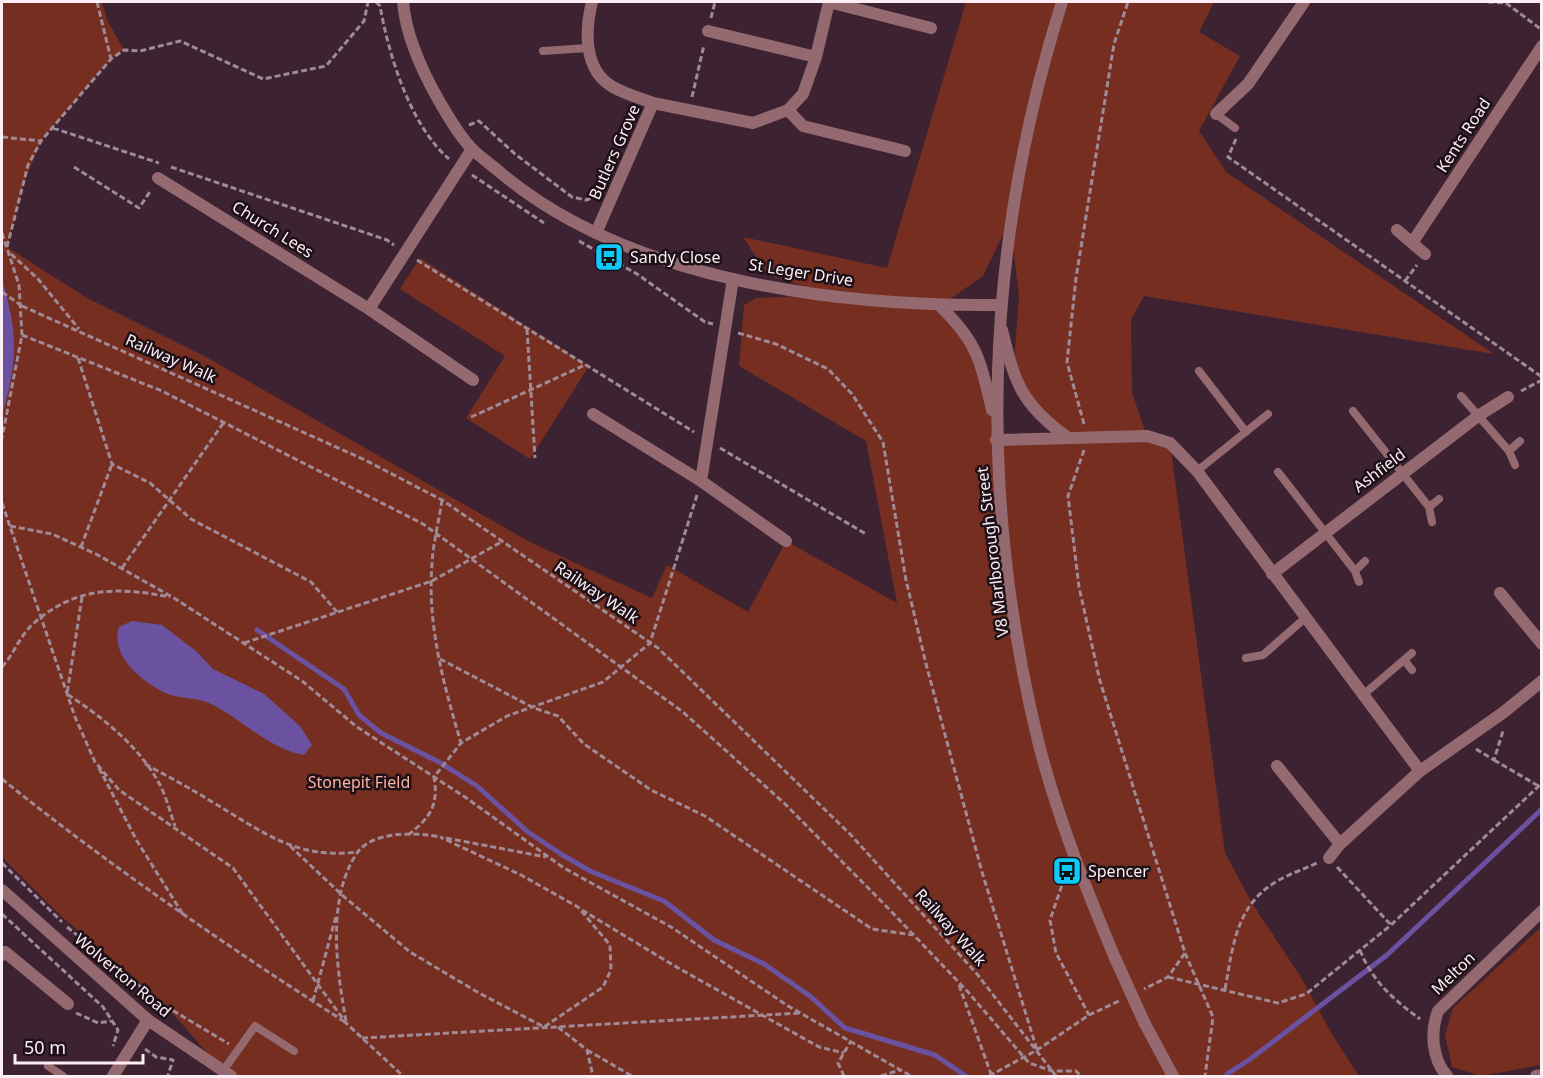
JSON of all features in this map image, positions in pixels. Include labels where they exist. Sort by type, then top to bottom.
[{"type":"street","name":"St Leger Drive","points":[[403,2],[422,72],[458,133],[471,149],[528,196],[596,233],[689,269],[733,279],[833,295],[940,306],[1001,305]]},
{"type":"street","points":[[592,2],[587,23],[588,48],[596,71],[612,87],[653,103]]},
{"type":"street","points":[[905,151],[803,126],[788,110],[803,94],[816,57],[829,2],[931,28]]},
{"type":"street","name":"V8 Marlborough Street","points":[[1062,2],[1039,74],[1021,162],[1010,219],[1001,305],[996,440],[1012,609],[1040,746],[1079,873],[1144,1023],[1173,1077]]},
{"type":"street","points":[[1216,114],[1248,84],[1304,2]]},
{"type":"street","points":[[708,31],[816,57]]},
{"type":"street","name":"Kents Road","points":[[1412,243],[1542,46]]},
{"type":"street","name":"Butlers Grove","points":[[596,233],[653,103],[753,123],[788,110]]},
{"type":"street","points":[[369,309],[471,149]]},
{"type":"street","name":"Church Lees","points":[[159,178],[369,309],[473,380]]},
{"type":"street","points":[[1397,230],[1425,254]]},
{"type":"street","points":[[701,481],[733,279]]},
{"type":"street","points":[[940,306],[962,327],[978,355],[996,426]]},
{"type":"street","points":[[1000,323],[1013,374],[1025,399],[1041,418],[1066,437]]},
{"type":"street","name":"Ashfield","points":[[1272,574],[1324,531],[1478,416],[1508,397]]},
{"type":"street","points":[[593,414],[701,481],[786,541]]},
{"type":"street","points":[[996,440],[1147,436],[1170,443],[1197,471],[1304,619],[1420,771]]},
{"type":"street","points":[[1500,593],[1542,644]]},
{"type":"street","points":[[1329,858],[1340,844],[1420,771],[1504,712],[1542,681]]},
{"type":"street","points":[[1277,766],[1340,844]]},
{"type":"street","name":"Wolverton Road","points":[[2,890],[148,1020],[227,1074]]},
{"type":"street","name":"Melton","points":[[1431,1027],[1438,1011],[1542,911]]},
{"type":"street","points":[[3,952],[68,1004]]},
{"type":"street","points":[[112,1077],[148,1020]]},
{"type":"street","points":[[1431,1027],[1439,1067],[1447,1077]]},
{"type":"street","points":[[1536,1077],[1542,1076]]},
{"type":"lane","points":[[543,51],[588,48]]},
{"type":"lane","points":[[1216,114],[1235,128]]},
{"type":"lane","points":[[1199,370],[1246,432]]},
{"type":"lane","points":[[1461,396],[1509,451],[1515,465]]},
{"type":"lane","points":[[1353,411],[1429,507],[1431,522]]},
{"type":"lane","points":[[1197,471],[1268,414]]},
{"type":"lane","points":[[1509,451],[1520,441]]},
{"type":"lane","points":[[1278,472],[1355,571],[1359,582]]},
{"type":"lane","points":[[1429,507],[1439,499]]},
{"type":"lane","points":[[1355,571],[1365,561]]},
{"type":"lane","points":[[1246,658],[1263,655],[1304,619]]},
{"type":"lane","points":[[1363,695],[1413,653]]},
{"type":"lane","points":[[1405,661],[1412,670]]},
{"type":"lane","points":[[227,1074],[255,1026],[294,1052]]},
{"type":"lane","points":[[48,1066],[63,1077]]},
{"type":"path","points":[[97,2],[111,59]]},
{"type":"path","points":[[80,330],[38,279],[14,259],[7,247],[28,165],[41,141],[111,59],[124,50],[140,51],[180,41],[263,79],[326,66],[364,21],[368,2]]},
{"type":"path","points":[[689,110],[715,2]]},
{"type":"path","points":[[1128,2],[1112,56],[1076,278],[1067,362],[1088,437],[1068,496],[1079,587],[1100,681],[1185,953],[1213,1017],[1205,1077]]},
{"type":"path","points":[[1488,2],[1506,3],[1542,30]]},
{"type":"path","points":[[441,151],[458,133],[479,121],[515,154],[572,197],[586,200],[615,191]]},
{"type":"path","points":[[53,128],[387,240],[708,441],[866,534]]},
{"type":"path","points":[[1235,128],[1236,141],[1228,157],[1542,378],[1508,397]]},
{"type":"path","points":[[2,137],[41,141]]},
{"type":"path","points":[[74,167],[139,208],[159,178]]},
{"type":"path","points":[[2,235],[19,285],[22,335],[2,438]]},
{"type":"path","points":[[596,250],[637,274],[705,322],[727,327],[745,337],[776,344],[828,369],[852,394],[883,442],[906,580],[926,664],[982,872],[1036,1050]]},
{"type":"path","points":[[1405,281],[1425,254]]},
{"type":"path","name":"Railway Walk","points":[[2,292],[22,306],[80,330],[365,460],[442,500],[650,643],[850,834],[977,974],[1056,1077]]},
{"type":"path","points":[[527,329],[535,458]]},
{"type":"path","points":[[22,335],[162,391],[423,524],[683,712],[783,803],[958,981],[1029,1063],[1052,1071],[1076,1071],[1081,1077]]},
{"type":"path","points":[[78,358],[111,464],[81,547]]},
{"type":"path","points":[[471,417],[585,365]]},
{"type":"path","points":[[122,569],[224,422]]},
{"type":"path","points":[[111,464],[150,483],[170,498],[191,519],[311,582],[337,612]]},
{"type":"path","points":[[408,835],[426,821],[435,807],[437,793],[434,777],[461,743],[507,717],[603,682],[650,643],[701,481]]},
{"type":"path","points":[[442,500],[432,581],[432,612],[444,684],[461,743]]},
{"type":"path","points":[[2,503],[67,694],[95,762],[137,841],[185,917]]},
{"type":"path","points":[[10,526],[52,534],[81,547],[174,598],[302,681],[357,727],[434,777],[549,858],[671,927],[800,1012],[911,1077]]},
{"type":"path","points":[[244,644],[432,581],[503,541]]},
{"type":"path","points":[[2,667],[16,645],[41,618],[69,600],[118,589],[174,598]]},
{"type":"path","points":[[67,694],[82,597]]},
{"type":"path","points":[[440,659],[534,708],[558,716],[584,744],[651,789],[705,816],[872,929],[914,936]]},
{"type":"path","points":[[67,694],[106,720],[142,762],[159,783],[176,828]]},
{"type":"path","points":[[1494,760],[1504,726],[1504,712]]},
{"type":"path","points":[[1168,977],[1278,1003],[1306,994],[1391,925],[1541,785],[1494,760],[1463,740]]},
{"type":"path","points":[[95,762],[119,790],[233,868],[346,1023]]},
{"type":"path","points":[[142,762],[266,836],[316,853],[335,855],[357,852]]},
{"type":"path","points":[[2,779],[52,820],[185,917],[346,1023],[403,1077]]},
{"type":"path","points":[[313,1001],[342,895],[357,852],[368,843],[387,836],[440,837],[549,858]]},
{"type":"path","points":[[440,837],[521,875],[673,965],[819,1047],[844,1053]]},
{"type":"path","points":[[288,844],[342,895],[410,952],[479,993],[544,1027]]},
{"type":"path","points":[[1225,989],[1242,915],[1260,893],[1286,876],[1329,858],[1391,925]]},
{"type":"path","points":[[2,863],[65,924],[162,1004],[239,1050]]},
{"type":"path","points":[[1079,873],[1062,885],[1050,920],[1056,953],[1089,1015]]},
{"type":"path","points":[[342,895],[337,916],[336,962],[346,1023]]},
{"type":"path","points":[[544,1027],[603,987],[611,970],[610,945],[578,907]]},
{"type":"path","points":[[1360,950],[1365,964],[1391,998],[1431,1027]]},
{"type":"path","points":[[1137,992],[1168,977],[1185,953]]},
{"type":"path","points":[[958,981],[990,1075],[1036,1050],[1089,1015],[1128,996]]},
{"type":"path","points":[[68,1004],[70,1011],[98,1023],[111,1021]]},
{"type":"path","points":[[362,1038],[800,1012]]},
{"type":"path","points":[[557,1026],[587,1050],[632,1077]]},
{"type":"path","points":[[117,1030],[156,1057],[173,1060],[168,1075],[170,1077]]},
{"type":"path","points":[[844,1077],[838,1063],[851,1041]]},
{"type":"path","points":[[587,1050],[593,1077]]},
{"type":"path","points":[[881,1077],[900,1070]]},
{"type":"green space","name":"Stonepit Field","points":[[2,2],[102,2],[107,20],[124,50],[111,59],[41,141],[24,183],[7,247],[87,298],[206,357],[530,542],[652,598],[667,565],[748,612],[786,541],[897,603],[866,441],[739,366],[744,305],[756,298],[831,295],[768,275],[743,237],[887,268],[966,2],[1214,2],[1199,32],[1240,56],[1199,131],[1226,172],[1494,354],[1144,296],[1131,320],[1132,393],[1147,436],[1170,443],[1225,853],[1252,903],[1302,979],[1333,1036],[1359,1076],[231,1076],[223,1071],[162,1001],[61,916],[2,857],[2,390],[10,308],[2,279]],"holes":[[[1010,220],[1019,297],[1013,374],[1066,437],[996,440],[996,426],[978,355],[940,306],[983,276]]]},
{"type":"green space","points":[[420,258],[589,366],[530,459],[466,418],[505,356],[400,289]]},
{"type":"green space","points":[[1539,929],[1542,931],[1541,1065],[1481,1076],[1452,1067],[1445,1035],[1453,1008]]},
{"type":"shaded area","points":[[2,279],[11,315],[14,347],[11,379],[2,415]]},
{"type":"shaded area","points":[[132,621],[162,625],[196,651],[213,669],[264,694],[300,726],[312,745],[304,755],[291,752],[267,740],[211,704],[170,695],[146,682],[130,666],[119,648],[117,638],[119,627]]},
{"type":"waterway","points":[[257,630],[344,689],[359,715],[381,733],[439,762],[477,786],[528,832],[561,854],[590,871],[664,901],[714,940],[764,964],[810,996],[845,1028],[935,1055],[966,1076]]},
{"type":"waterway","points":[[1227,1074],[1249,1060],[1387,955],[1542,809]]},
{"type":"place","name":"Sandy Close","points":[[609,257]]},
{"type":"place","name":"Spencer","points":[[1067,871]]}]
